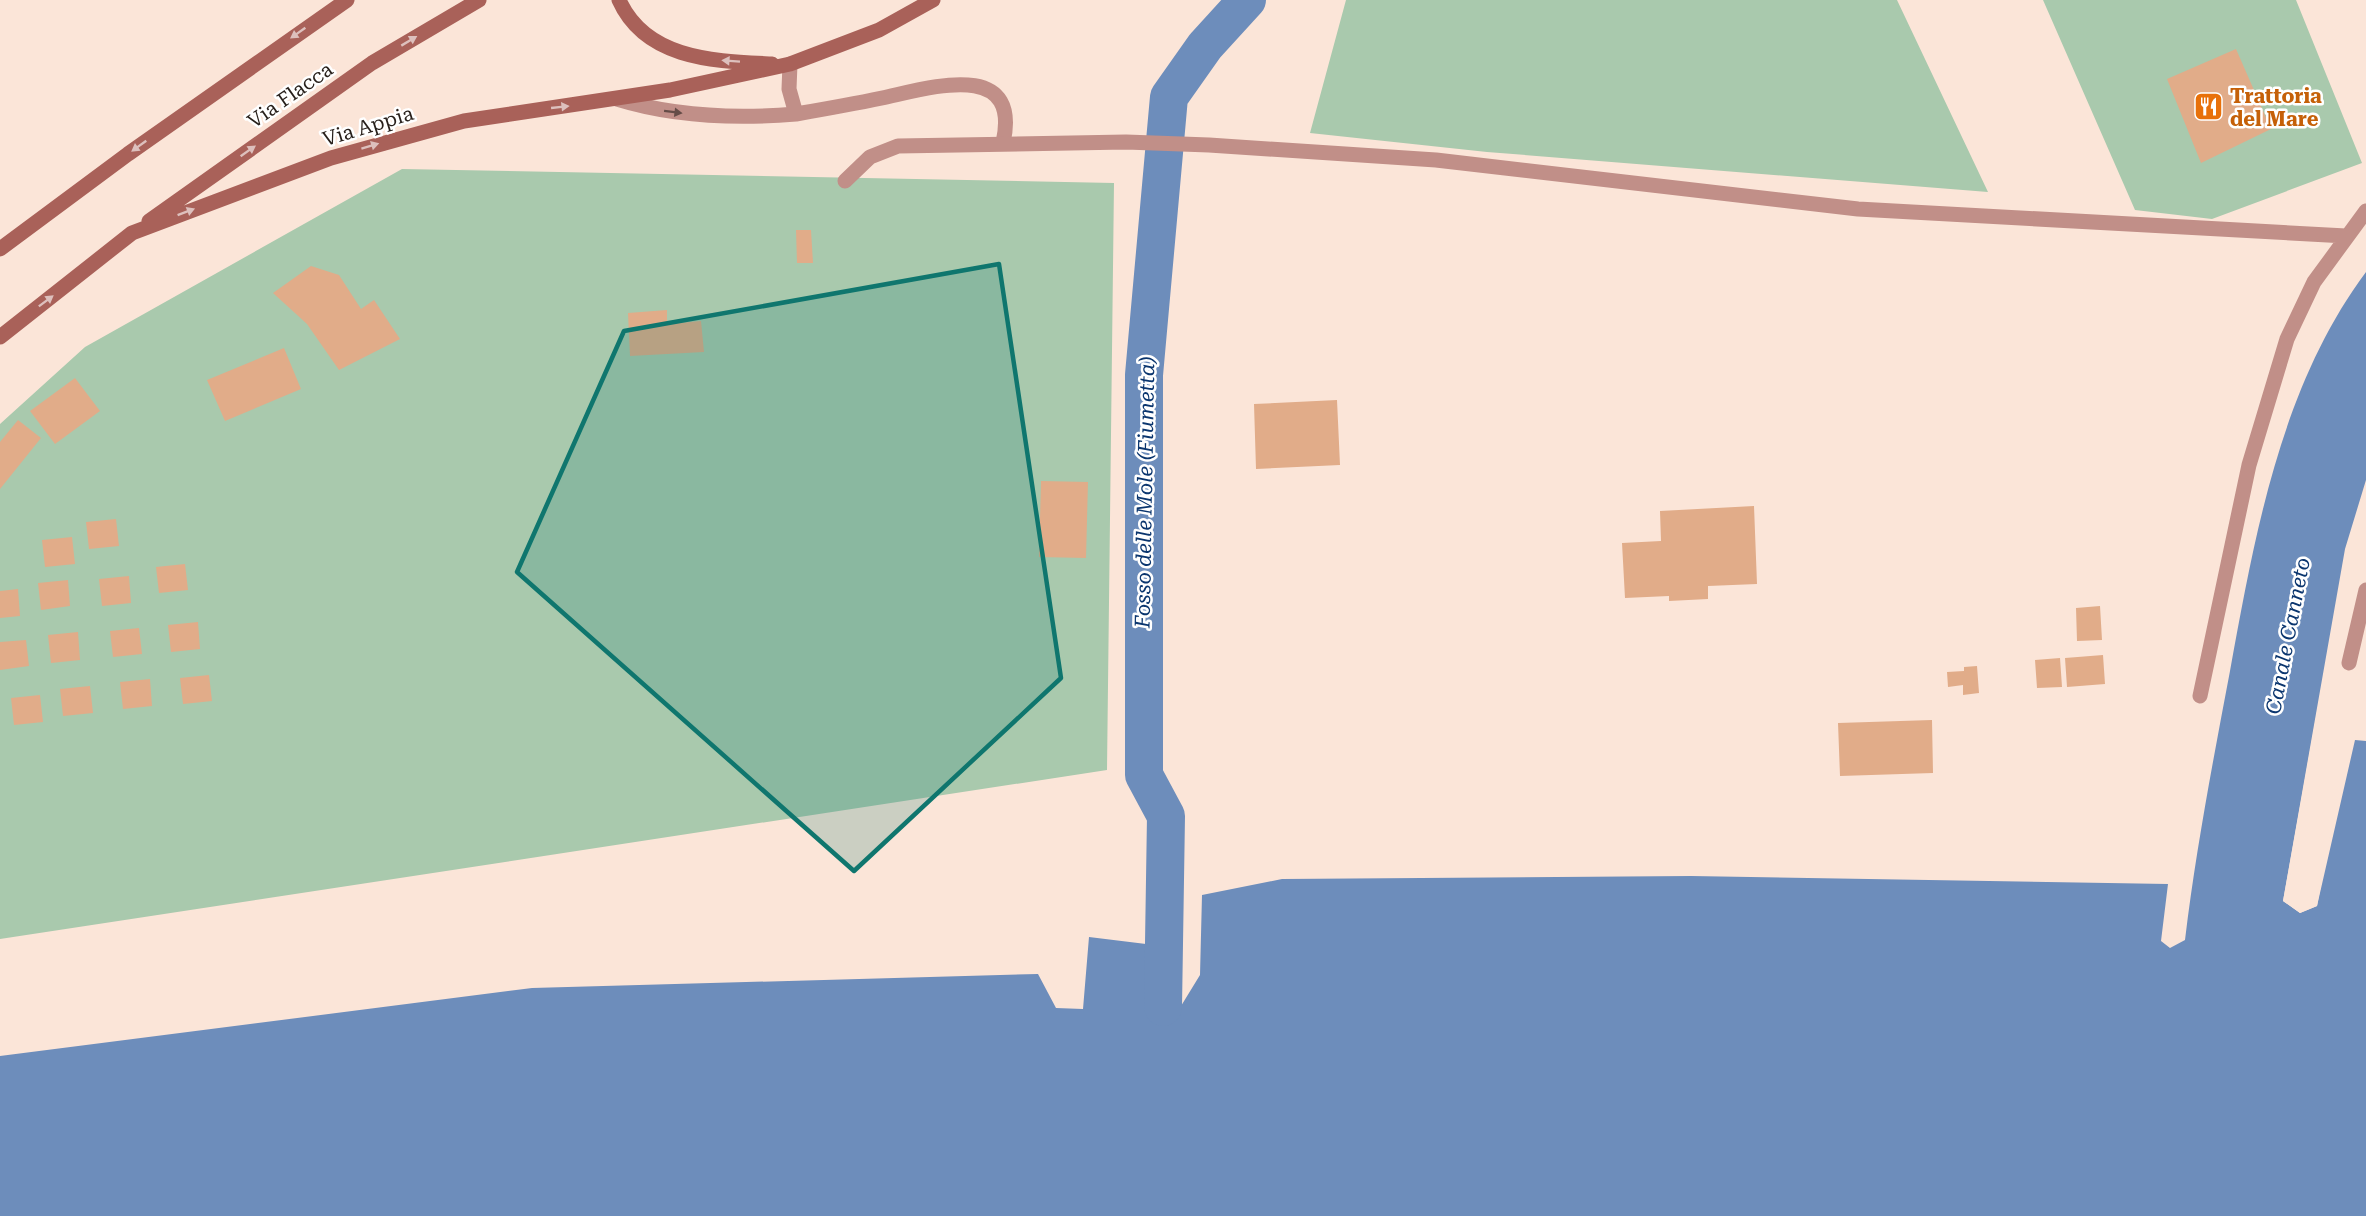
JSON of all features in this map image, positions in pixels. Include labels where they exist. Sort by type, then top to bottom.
[{"type":"main road","points":[[0,249],[147,140],[347,0]]},
{"type":"main road","name":"Via Flacca","points":[[132,233],[372,63],[479,0]]},
{"type":"main road","name":"Via Appia","points":[[619,0],[630,21],[639,30],[673,50],[709,60],[790,64]]},
{"type":"main road","name":"Via Appia","points":[[0,337],[132,233],[320,162],[396,138],[486,117],[616,99],[790,64],[879,30],[933,0]]},
{"type":"street","points":[[790,64],[789,88],[796,114]]},
{"type":"street","points":[[616,99],[643,107],[704,116],[796,114],[965,82],[997,96],[1006,108],[1007,125],[1003,143]]},
{"type":"street","points":[[845,181],[870,157],[898,146],[1003,143],[1187,144],[1436,160],[1734,196],[1919,214],[2346,236]]},
{"type":"street","points":[[2200,696],[2230,549],[2269,392],[2299,310],[2346,236],[2366,211]]},
{"type":"street","points":[[2349,663],[2366,590]]},
{"type":"highlighted area","points":[[999,264],[1061,678],[854,871],[517,572],[624,331]]},
{"type":"green space","points":[[1346,0],[1897,0],[1988,192],[1487,152],[1310,133]]},
{"type":"green space","points":[[2043,0],[2296,0],[2362,163],[2212,219],[2135,210]]},
{"type":"green space","points":[[402,169],[1114,183],[1107,770],[0,939],[0,424],[85,347]]},
{"type":"water","name":"Canale Canneto","points":[[2366,272],[2366,480],[2345,549],[2283,901],[2300,913],[2317,906],[2355,740],[2366,741],[2366,1216],[0,1216],[0,1056],[532,988],[1038,974],[1056,1008],[1083,1009],[1089,937],[1146,944],[1147,1008],[1181,1006],[1200,975],[1202,895],[1282,879],[1691,876],[2168,884],[2161,941],[2170,948],[2185,940],[2205,805],[2240,619],[2262,515],[2276,463],[2292,412],[2312,363],[2337,316]]},
{"type":"pier","points":[[2322,684],[2325,684],[2286,900],[2300,910],[2314,904],[2333,823],[2317,906],[2300,913],[2283,901]]},
{"type":"building","points":[[2236,49],[2271,129],[2201,163],[2167,79]]},
{"type":"building","points":[[796,230],[811,230],[813,263],[797,263]]},
{"type":"building","points":[[311,266],[339,275],[361,309],[374,300],[400,339],[339,370],[307,324],[273,293]]},
{"type":"building","points":[[667,310],[667,324],[701,321],[704,352],[630,356],[628,313]]},
{"type":"building","points":[[284,348],[301,389],[225,421],[207,380]]},
{"type":"building","points":[[75,378],[100,411],[55,444],[30,411]]},
{"type":"building","points":[[1337,400],[1340,465],[1256,469],[1254,404]]},
{"type":"building","points":[[18,420],[41,438],[0,489],[0,442]]},
{"type":"building","points":[[1041,481],[1088,482],[1086,558],[1039,557]]},
{"type":"building","points":[[1754,506],[1757,584],[1708,586],[1708,599],[1669,601],[1669,596],[1625,598],[1622,543],[1661,541],[1660,511]]},
{"type":"building","points":[[116,519],[119,546],[89,549],[86,522]]},
{"type":"building","points":[[72,537],[75,564],[45,567],[42,540]]},
{"type":"building","points":[[185,564],[188,590],[159,593],[156,567]]},
{"type":"building","points":[[129,576],[131,603],[102,606],[99,579]]},
{"type":"building","points":[[68,580],[70,606],[41,610],[38,583]]},
{"type":"building","points":[[18,589],[20,616],[0,618],[0,591]]},
{"type":"building","points":[[2100,606],[2102,640],[2077,641],[2076,608]]},
{"type":"building","points":[[198,622],[200,649],[171,652],[168,625]]},
{"type":"building","points":[[139,628],[142,654],[113,657],[110,631]]},
{"type":"building","points":[[78,632],[80,660],[51,663],[48,635]]},
{"type":"building","points":[[26,640],[29,666],[0,670],[0,642]]},
{"type":"building","points":[[2103,655],[2105,684],[2067,687],[2065,658]]},
{"type":"building","points":[[2060,658],[2062,687],[2037,688],[2035,660]]},
{"type":"building","points":[[1977,666],[1979,693],[1963,695],[1963,685],[1948,687],[1947,672],[1964,671],[1964,667]]},
{"type":"building","points":[[209,675],[212,701],[183,704],[180,678]]},
{"type":"building","points":[[150,679],[152,706],[123,709],[120,682]]},
{"type":"building","points":[[90,686],[93,713],[63,716],[60,689]]},
{"type":"building","points":[[40,695],[43,722],[14,725],[11,698]]},
{"type":"building","points":[[1932,720],[1933,773],[1840,776],[1838,723]]},
{"type":"waterway","name":"Fosso delle Mole (Fiumetta)","points":[[1163,1007],[1166,816],[1144,775],[1144,375],[1169,97],[1205,46],[1247,0]]},
{"type":"place","name":"Trattoria del Mare","points":[[2209,107]]}]
